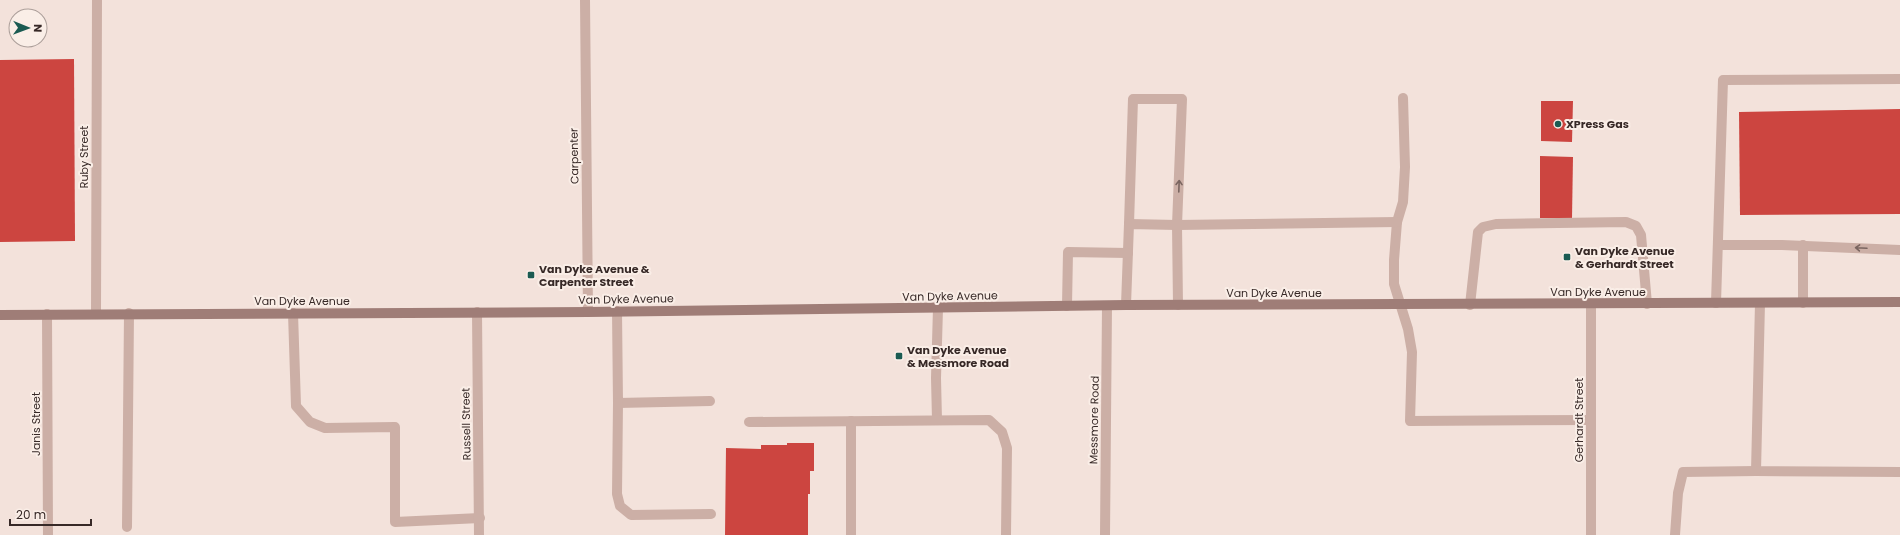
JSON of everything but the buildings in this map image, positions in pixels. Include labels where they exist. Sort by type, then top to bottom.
[{"type":"main road","name":"Van Dyke Avenue","points":[[0,314],[588,312],[1126,305],[1470,305],[1900,302]]},
{"type":"street","name":"Ruby Street","points":[[96,314],[97,0]]},
{"type":"street","name":"Carpenter","points":[[585,0],[588,312]]},
{"type":"street","points":[[1716,304],[1724,80],[1900,79]]},
{"type":"street","points":[[1403,98],[1405,167],[1403,202],[1396,222],[1394,284],[1408,330],[1412,352],[1410,421],[1591,420]]},
{"type":"street","points":[[1126,305],[1133,99],[1182,99],[1177,225],[1178,305]]},
{"type":"street","points":[[1129,224],[1177,225],[1396,222]]},
{"type":"street","points":[[1470,305],[1478,232],[1483,227],[1496,224],[1626,222],[1636,226],[1641,235],[1647,304]]},
{"type":"street","points":[[1718,245],[1803,246],[1900,250]]},
{"type":"street","points":[[1803,246],[1803,303]]},
{"type":"street","points":[[1067,306],[1068,252],[1128,253]]},
{"type":"street","points":[[1756,471],[1760,303]]},
{"type":"street","name":"Gerhardt Street","points":[[1591,304],[1591,535]]},
{"type":"street","name":"Messmore Road","points":[[1105,535],[1107,306]]},
{"type":"street","points":[[936,420],[938,308]]},
{"type":"street","points":[[617,311],[617,494],[620,506],[630,515],[711,514]]},
{"type":"street","name":"Russell Street","points":[[477,312],[479,535]]},
{"type":"street","points":[[127,527],[129,313]]},
{"type":"street","points":[[293,313],[296,406],[310,422],[325,428],[395,427],[395,522],[480,518]]},
{"type":"street","name":"Janis Street","points":[[47,314],[48,535]]},
{"type":"street","points":[[618,403],[710,401]]},
{"type":"street","points":[[748,422],[989,420],[1002,432],[1007,448],[1006,535]]},
{"type":"street","points":[[851,421],[851,535]]},
{"type":"street","points":[[1675,535],[1678,494],[1683,472],[1900,472]]},
{"type":"place","name":"XPress Gas","points":[[1558,124]]},
{"type":"place","name":"Van Dyke Avenue & Gerhardt Street","points":[[1567,257]]},
{"type":"place","name":"Van Dyke Avenue & Carpenter Street","points":[[531,275]]},
{"type":"place","name":"Van Dyke Avenue & Messmore Road","points":[[899,356]]}]
